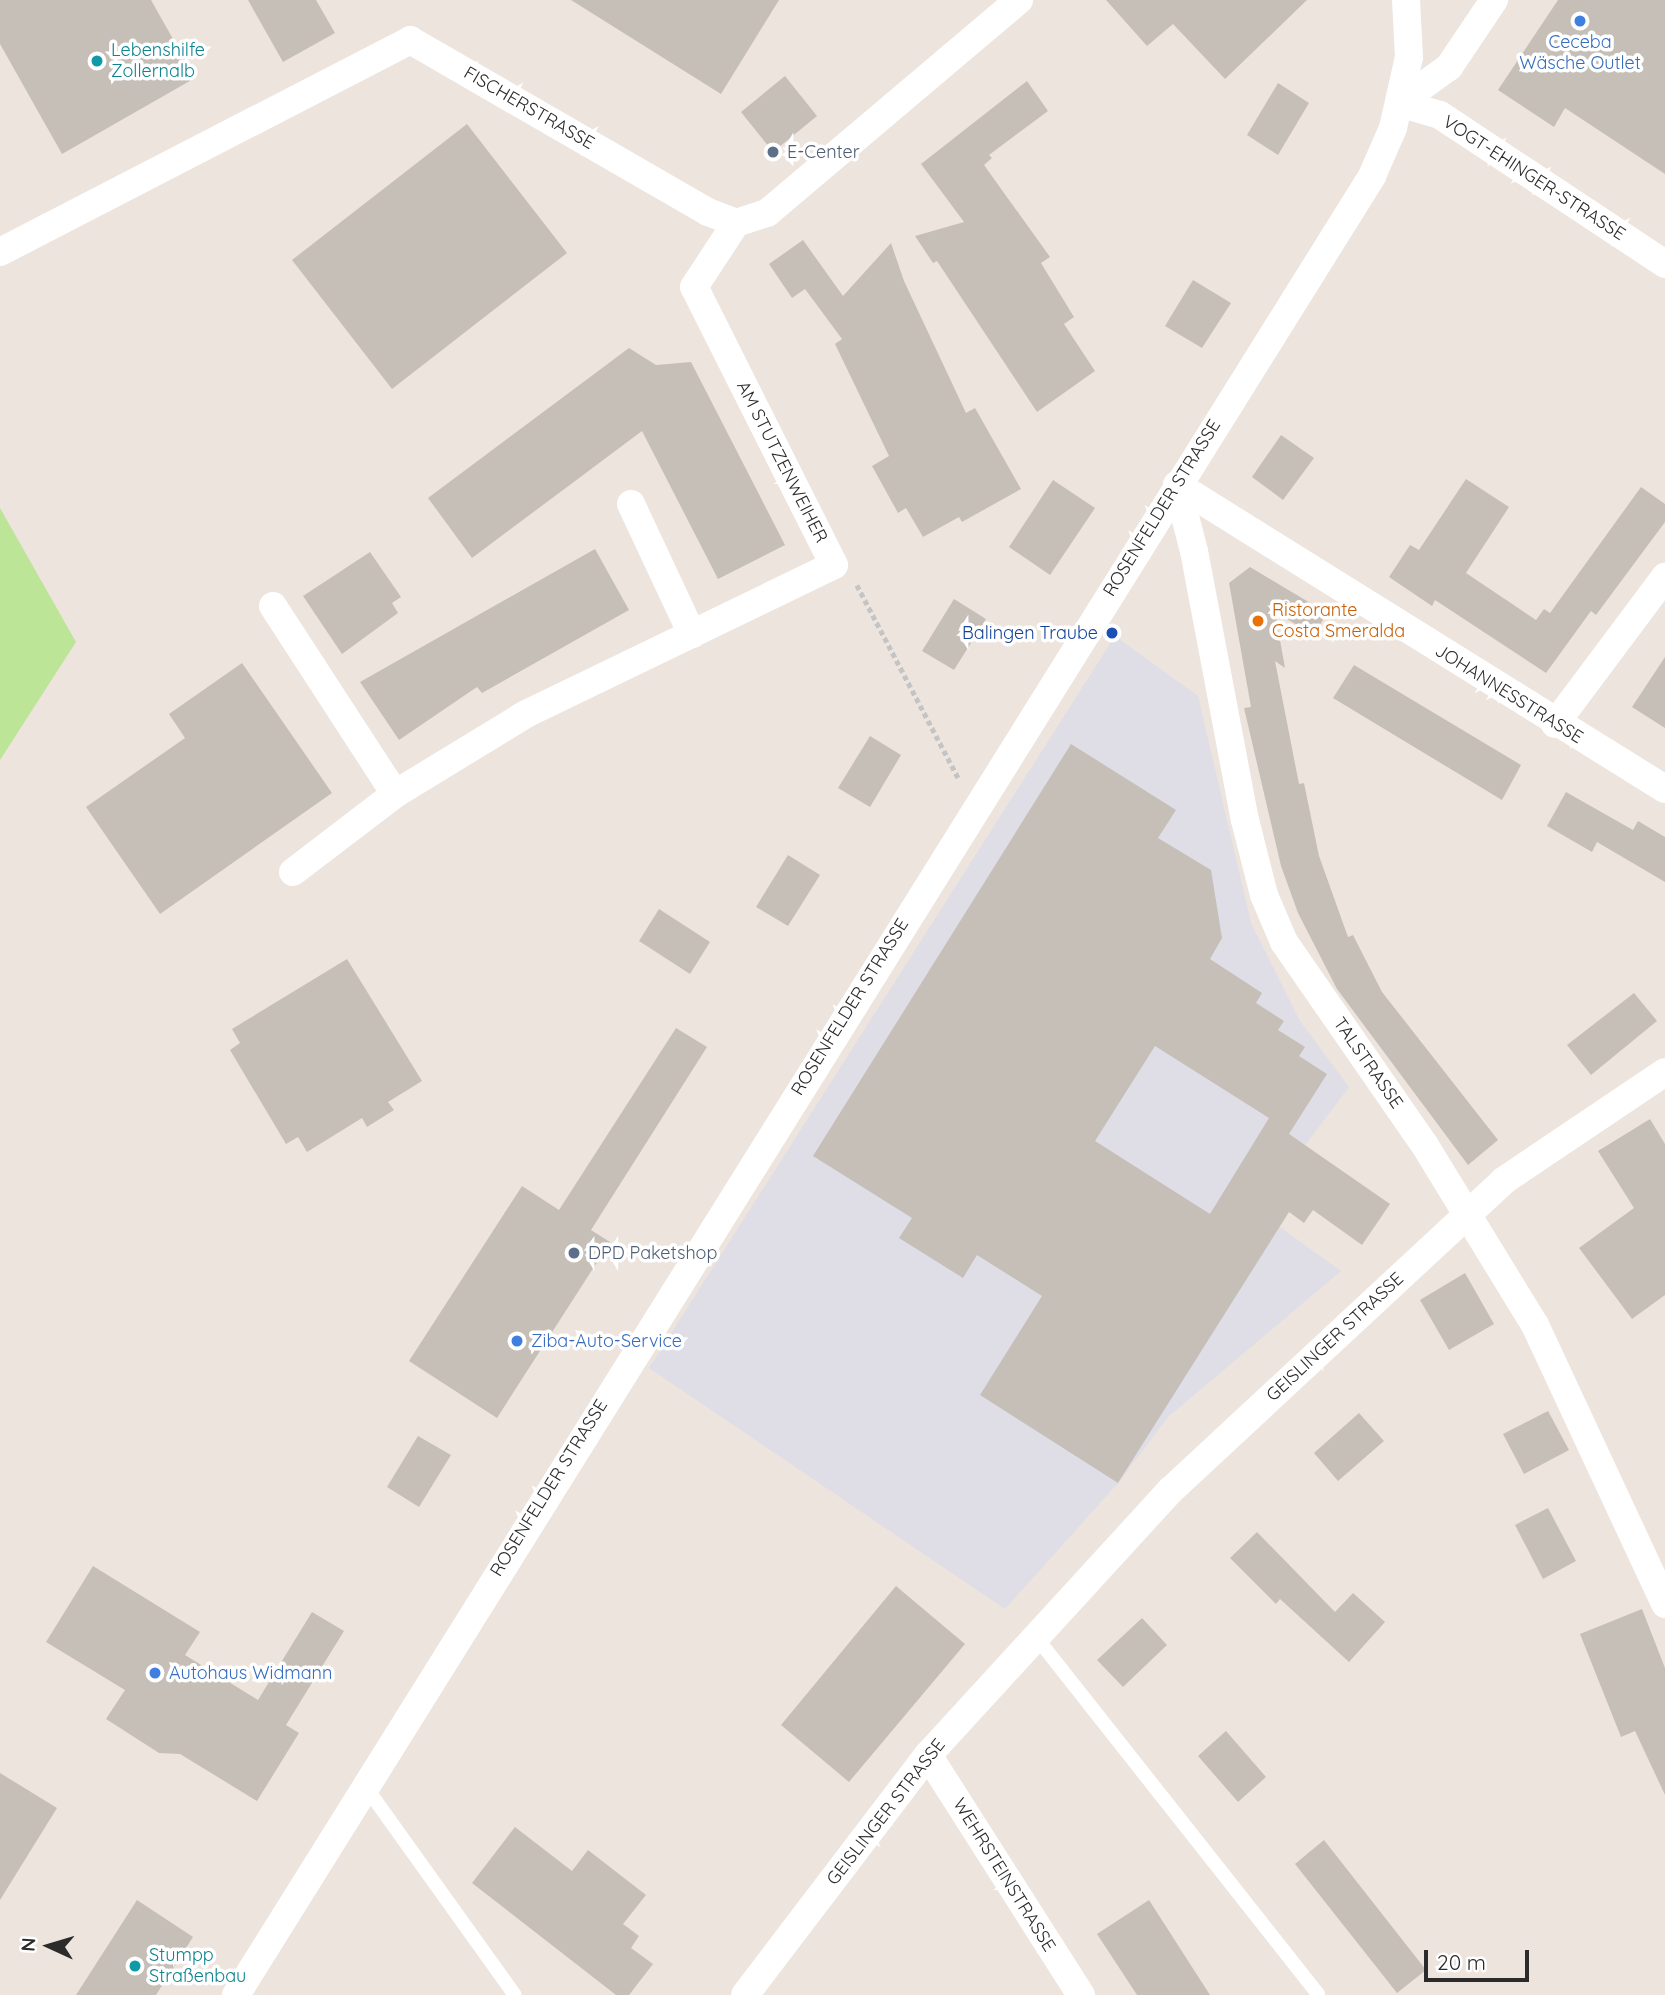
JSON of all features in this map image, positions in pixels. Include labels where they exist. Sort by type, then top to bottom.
[{"type":"street","points":[[737,223],[767,213],[1019,0]]},
{"type":"street","name":"ROSENFELDER STRASSE","points":[[236,1995],[368,1790],[432,1675],[1372,176],[1399,103],[1409,57],[1406,0]]},
{"type":"street","points":[[1399,103],[1449,67],[1494,0]]},
{"type":"street","name":"FISCHERSTRASSE","points":[[0,252],[410,40],[708,212],[737,223]]},
{"type":"street","name":"VOGT-EHINGER-STRASSE","points":[[1399,103],[1440,116],[1665,264]]},
{"type":"street","name":"AM STUTZENWEIHER","points":[[293,872],[395,794],[526,714],[834,565],[694,287],[737,223]]},
{"type":"street","name":"JOHANNESSTRASSE","points":[[1177,485],[1555,724],[1665,789]]},
{"type":"street","name":"TALSTRASSE","points":[[1177,485],[1194,551],[1245,820],[1264,895],[1284,942],[1468,1214],[1535,1325],[1665,1604]]},
{"type":"street","points":[[631,504],[692,634]]},
{"type":"street","points":[[1555,724],[1665,577]]},
{"type":"street","points":[[273,606],[395,794]]},
{"type":"street","name":"GEISLINGER STRASSE","points":[[745,1995],[928,1755],[1171,1490],[1503,1181],[1665,1072]]},
{"type":"street","name":"WEHRSTEINSTRASSE","points":[[928,1755],[1081,1995]]},
{"type":"lane","points":[[1036,1637],[1318,1994]]},
{"type":"lane","points":[[368,1790],[515,1995]]},
{"type":"path","points":[[834,565],[849,569],[974,808]]},
{"type":"shaded area","points":[[1115,636],[1198,696],[1251,923],[1300,1021],[1349,1087],[1256,1210],[1341,1271],[1168,1417],[1118,1483],[1005,1609],[649,1368]]},
{"type":"green space","points":[[0,508],[76,642],[0,760]]},
{"type":"building","name":"Lebenshilfe Zollernalb","points":[[0,0],[151,0],[195,78],[62,154],[0,44]]},
{"type":"building","points":[[248,0],[316,0],[335,33],[283,62]]},
{"type":"building","points":[[571,0],[779,0],[721,94]]},
{"type":"building","points":[[1106,0],[1307,0],[1225,79],[1173,24],[1147,46]]},
{"type":"building","points":[[1558,0],[1665,0],[1665,174],[1565,108],[1554,127],[1498,90]]},
{"type":"building","points":[[785,76],[817,116],[773,152],[741,112]]},
{"type":"building","points":[[1027,81],[1048,111],[989,155],[992,158],[984,165],[1050,257],[1041,263],[1074,317],[1064,324],[1095,371],[1037,412],[937,261],[933,263],[915,236],[964,222],[921,164]]},
{"type":"building","points":[[1278,83],[1309,103],[1278,155],[1247,135]]},
{"type":"building","points":[[467,124],[567,253],[392,389],[292,260]]},
{"type":"building","points":[[803,240],[843,296],[891,243],[904,281],[966,413],[975,408],[1021,489],[962,522],[959,517],[923,537],[906,508],[898,513],[872,466],[889,456],[835,344],[842,339],[805,289],[792,298],[769,264]]},
{"type":"building","points":[[1193,280],[1231,303],[1202,348],[1165,326]]},
{"type":"building","points":[[629,348],[656,365],[691,362],[785,545],[718,579],[642,431],[472,558],[428,498]]},
{"type":"building","points":[[1281,435],[1314,458],[1283,500],[1252,477]]},
{"type":"building","points":[[1466,479],[1509,507],[1466,573],[1536,620],[1544,609],[1550,613],[1641,487],[1665,504],[1665,522],[1596,615],[1591,611],[1546,673],[1435,600],[1432,606],[1389,577],[1410,545],[1419,550]]},
{"type":"building","points":[[1053,480],[1095,508],[1050,575],[1009,547]]},
{"type":"building","points":[[595,549],[629,610],[482,693],[477,687],[399,740],[360,682]]},
{"type":"building","points":[[370,552],[401,597],[392,603],[398,613],[342,654],[303,596]]},
{"type":"building","points":[[1250,567],[1327,613],[1314,635],[1275,612],[1285,668],[1275,661],[1299,784],[1304,783],[1319,856],[1348,937],[1353,935],[1382,992],[1498,1140],[1468,1165],[1337,989],[1298,913],[1281,866],[1244,708],[1251,707],[1229,583]]},
{"type":"building","points":[[954,599],[986,619],[954,670],[922,651]]},
{"type":"building","points":[[1665,657],[1665,728],[1632,707]]},
{"type":"building","points":[[242,663],[332,793],[160,914],[86,807],[185,738],[169,714]]},
{"type":"building","points":[[1354,665],[1521,765],[1502,800],[1333,698]]},
{"type":"building","points":[[870,736],[901,755],[870,807],[838,788]]},
{"type":"building","points":[[1071,744],[1176,810],[1158,838],[1211,870],[1222,938],[1210,959],[1262,993],[1256,1003],[1284,1021],[1278,1030],[1305,1047],[1299,1056],[1327,1074],[1289,1134],[1390,1204],[1362,1245],[1313,1210],[1304,1223],[1289,1212],[1118,1483],[980,1395],[1042,1296],[977,1255],[963,1278],[899,1238],[912,1218],[813,1156]],"holes":[[[1155,1046],[1269,1118],[1210,1214],[1095,1141]]]},
{"type":"building","points":[[1566,792],[1633,830],[1638,821],[1665,837],[1665,882],[1597,842],[1592,852],[1547,826]]},
{"type":"building","points":[[788,855],[820,875],[788,926],[756,907]]},
{"type":"building","points":[[659,909],[710,942],[690,974],[639,941]]},
{"type":"building","points":[[347,959],[422,1081],[388,1102],[394,1110],[367,1127],[362,1118],[307,1152],[298,1137],[286,1144],[230,1050],[240,1043],[232,1029]]},
{"type":"building","points":[[1634,993],[1657,1021],[1591,1075],[1567,1045]]},
{"type":"building","points":[[676,1028],[707,1047],[591,1230],[610,1242],[497,1418],[409,1361],[522,1186],[559,1210]]},
{"type":"building","points":[[1650,1119],[1665,1144],[1665,1295],[1632,1319],[1579,1248],[1634,1208],[1598,1151]]},
{"type":"building","points":[[1465,1273],[1494,1324],[1449,1350],[1420,1300]]},
{"type":"building","points":[[1548,1411],[1569,1450],[1524,1474],[1503,1434]]},
{"type":"building","points":[[1359,1413],[1384,1441],[1338,1481],[1314,1453]]},
{"type":"building","points":[[418,1436],[451,1455],[419,1507],[387,1487]]},
{"type":"building","points":[[1548,1508],[1576,1561],[1543,1579],[1515,1525]]},
{"type":"building","points":[[1257,1532],[1335,1612],[1353,1593],[1385,1622],[1349,1662],[1280,1599],[1276,1604],[1230,1558]]},
{"type":"building","name":"Autohaus Widmann","points":[[93,1566],[200,1632],[185,1655],[258,1700],[312,1612],[344,1631],[286,1725],[299,1733],[257,1801],[180,1754],[159,1753],[106,1719],[125,1690],[46,1642]]},
{"type":"building","points":[[896,1586],[965,1644],[849,1782],[781,1725]]},
{"type":"building","points":[[1642,1609],[1665,1668],[1665,1795],[1635,1731],[1621,1737],[1580,1634]]},
{"type":"building","points":[[1142,1618],[1167,1645],[1123,1687],[1097,1660]]},
{"type":"building","points":[[1226,1731],[1266,1777],[1238,1802],[1198,1756]]},
{"type":"building","points":[[0,1773],[57,1808],[0,1900]]},
{"type":"building","points":[[515,1827],[572,1871],[588,1850],[646,1895],[623,1924],[639,1936],[631,1948],[653,1964],[629,1995],[616,1995],[472,1883]]},
{"type":"building","points":[[1324,1840],[1426,1970],[1397,1993],[1295,1864]]},
{"type":"building","name":"Stumpp Straßenbau","points":[[137,1900],[193,1937],[156,1995],[76,1995]]},
{"type":"building","points":[[1149,1900],[1210,1995],[1137,1995],[1097,1934]]},
{"type":"place","name":"Ceceba Wäsche Outlet","points":[[1580,21]]},
{"type":"place","name":"Lebenshilfe Zollernalb","points":[[97,61]]},
{"type":"place","name":"E-Center","points":[[773,152]]},
{"type":"place","name":"Ristorante Costa Smeralda","points":[[1258,621]]},
{"type":"place","name":"Balingen Traube","points":[[1112,633]]},
{"type":"place","name":"DPD Paketshop","points":[[574,1253]]},
{"type":"place","name":"Ziba-Auto-Service","points":[[517,1341]]},
{"type":"place","name":"Autohaus Widmann","points":[[155,1673]]},
{"type":"place","name":"Stumpp Straßenbau","points":[[135,1966]]}]
